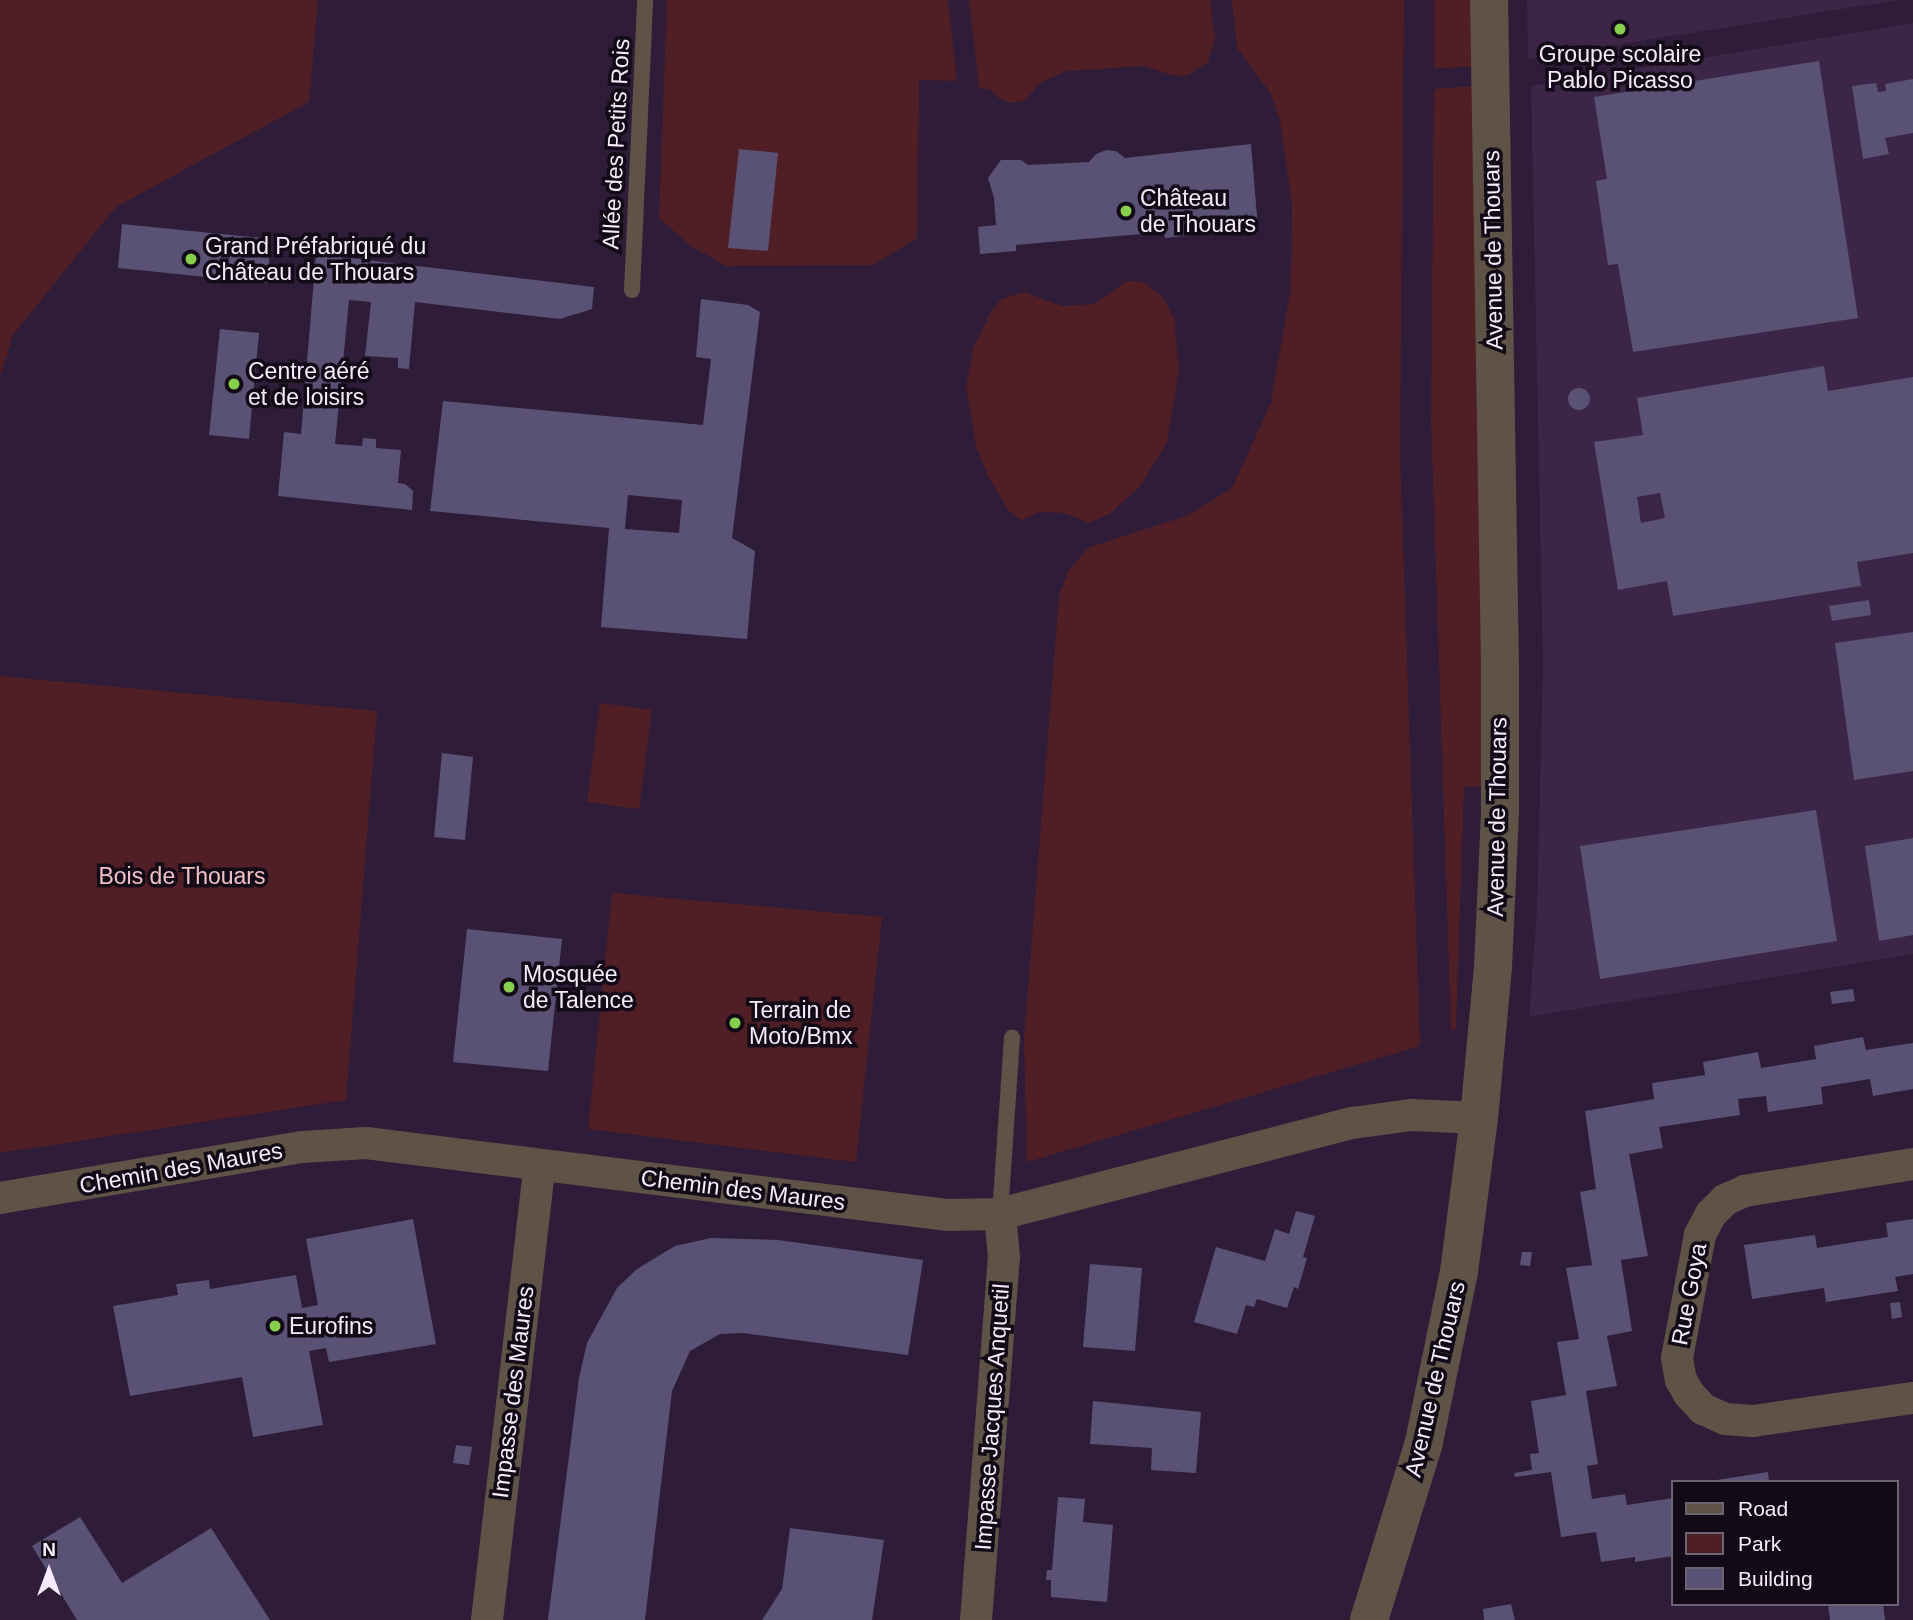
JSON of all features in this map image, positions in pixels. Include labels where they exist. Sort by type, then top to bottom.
[{"type":"street","name":"Avenue de Thouars","points":[[1369,1620],[1424,1442],[1460,1272],[1479,1118],[1493,967],[1500,810],[1489,0]]},
{"type":"street","name":"Chemin des Maures","points":[[0,1198],[302,1147],[366,1143],[947,1215],[1000,1214],[1353,1123],[1411,1115],[1479,1118]]},
{"type":"street","name":"Impasse des Maures","points":[[487,1620],[540,1164]]},
{"type":"street","name":"Rue Goya","points":[[1913,1164],[1745,1191],[1726,1200],[1711,1214],[1700,1235],[1677,1358],[1681,1380],[1689,1394],[1703,1409],[1725,1419],[1752,1421],[1913,1398]]},
{"type":"street","name":"Impasse Jacques Anquetil","points":[[976,1620],[1004,1256],[1000,1214]]},
{"type":"lane","name":"Allée des Petits Rois","points":[[632,290],[645,0]]},
{"type":"lane","points":[[1000,1214],[1012,1037]]},
{"type":"shaded area","name":"Groupe scolaire Pablo Picasso","points":[[1527,0],[1898,0],[1528,59]]},
{"type":"shaded area","points":[[1913,23],[1913,954],[1529,1017],[1537,908],[1543,666],[1531,86]]},
{"type":"green space","points":[[0,0],[318,0],[309,102],[116,207],[13,335],[0,377]]},
{"type":"green space","points":[[667,0],[948,0],[957,81],[919,80],[917,238],[873,265],[726,266],[691,246],[659,218]]},
{"type":"green space","points":[[969,0],[1210,0],[1215,39],[1208,62],[1188,75],[1174,76],[1144,66],[1067,71],[1039,83],[1027,99],[1012,103],[1000,99],[991,90],[979,87]]},
{"type":"green space","points":[[1232,0],[1404,0],[1400,450],[1420,1046],[1027,1162],[1024,1039],[1059,596],[1069,570],[1088,548],[1189,515],[1232,488],[1271,403],[1291,287],[1292,204],[1280,121],[1271,94],[1237,48]]},
{"type":"green space","points":[[1434,0],[1472,0],[1473,67],[1434,68]]},
{"type":"green space","points":[[1474,86],[1483,786],[1464,787],[1456,1029],[1451,1030],[1431,419],[1434,89]]},
{"type":"green space","points":[[1127,281],[1143,282],[1162,296],[1174,318],[1179,369],[1167,443],[1141,485],[1111,513],[1089,523],[1065,513],[1040,512],[1021,520],[1009,511],[991,482],[976,447],[966,387],[973,348],[990,313],[1001,299],[1024,292],[1062,306],[1094,304]]},
{"type":"green space","name":"Bois de Thouars","points":[[0,676],[377,711],[346,1100],[0,1153]]},
{"type":"green space","points":[[600,703],[652,710],[639,809],[587,802]]},
{"type":"green space","name":"Terrain de Moto/Bmx","points":[[612,893],[882,917],[856,1162],[588,1129]]},
{"type":"building","points":[[1819,61],[1858,318],[1633,352],[1618,264],[1608,265],[1596,181],[1607,179],[1594,97]]},
{"type":"building","points":[[1913,79],[1913,133],[1885,138],[1889,154],[1863,159],[1852,86],[1876,83],[1878,92],[1886,91],[1885,84]]},
{"type":"building","name":"Château de Thouars","points":[[1251,144],[1258,228],[1165,238],[1164,232],[1016,245],[1016,251],[980,254],[978,227],[996,225],[994,198],[988,178],[1001,160],[1021,160],[1028,165],[1089,162],[1096,154],[1106,150],[1116,151],[1125,158]]},
{"type":"building","points":[[739,149],[778,153],[768,251],[728,248]]},
{"type":"building","points":[[122,224],[271,239],[267,283],[118,268]]},
{"type":"building","points":[[316,254],[594,287],[592,309],[560,319],[415,302],[409,369],[398,368],[398,358],[365,356],[371,302],[349,300],[335,444],[362,446],[363,438],[376,439],[376,448],[401,450],[398,483],[405,484],[413,491],[412,510],[278,496],[284,432],[301,434]]},
{"type":"building","points":[[701,299],[748,305],[760,312],[732,538],[755,551],[747,639],[601,627],[609,528],[430,511],[443,401],[703,425],[711,359],[696,357]],"holes":[[[628,495],[682,500],[679,533],[625,529]]]},
{"type":"building","name":"Centre aéré et de loisirs","points":[[220,329],[259,333],[249,439],[209,435]]},
{"type":"building","points":[[1824,366],[1828,391],[1913,377],[1913,553],[1857,562],[1861,586],[1673,616],[1667,581],[1618,590],[1594,442],[1643,435],[1637,398]],"holes":[[[1660,493],[1665,518],[1641,523],[1637,497]]]},
{"type":"building","points":[[1579,388],[1587,391],[1590,399],[1587,407],[1579,410],[1571,407],[1568,399],[1571,391]]},
{"type":"building","points":[[1869,600],[1871,615],[1832,621],[1829,606]]},
{"type":"building","points":[[1913,632],[1913,771],[1854,780],[1835,643]]},
{"type":"building","points":[[442,753],[473,757],[465,840],[434,837]]},
{"type":"building","points":[[1816,810],[1837,941],[1600,979],[1580,846]]},
{"type":"building","points":[[1913,838],[1913,935],[1879,941],[1865,846]]},
{"type":"building","name":"Mosquée de Talence","points":[[467,929],[562,939],[548,1071],[453,1062]]},
{"type":"building","points":[[1853,989],[1855,1001],[1832,1004],[1830,992]]},
{"type":"building","points":[[1863,1037],[1866,1050],[1913,1043],[1913,1089],[1873,1096],[1870,1079],[1821,1087],[1823,1104],[1768,1112],[1766,1096],[1738,1099],[1740,1115],[1659,1127],[1663,1148],[1629,1154],[1648,1256],[1621,1260],[1632,1331],[1607,1336],[1617,1386],[1586,1391],[1598,1464],[1587,1466],[1592,1499],[1625,1494],[1627,1505],[1672,1498],[1672,1556],[1635,1562],[1635,1557],[1601,1562],[1596,1532],[1561,1537],[1551,1472],[1515,1477],[1514,1473],[1532,1470],[1530,1454],[1539,1453],[1531,1401],[1566,1395],[1557,1342],[1579,1339],[1566,1268],[1592,1265],[1580,1192],[1596,1189],[1585,1111],[1654,1099],[1652,1083],[1705,1075],[1703,1062],[1758,1052],[1761,1068],[1816,1059],[1814,1046]]},
{"type":"building","points":[[1296,1211],[1315,1216],[1303,1257],[1307,1258],[1298,1289],[1294,1287],[1287,1308],[1257,1299],[1254,1307],[1246,1305],[1237,1334],[1194,1322],[1216,1247],[1265,1261],[1275,1229],[1289,1234]]},
{"type":"building","name":"Eurofins","points":[[413,1219],[436,1344],[329,1362],[326,1348],[309,1351],[323,1425],[253,1437],[242,1377],[130,1396],[113,1306],[178,1295],[176,1284],[209,1280],[210,1289],[296,1275],[302,1308],[318,1305],[306,1239]]},
{"type":"building","points":[[1913,1219],[1913,1274],[1895,1277],[1898,1291],[1826,1302],[1824,1288],[1752,1299],[1744,1245],[1815,1235],[1817,1248],[1888,1237],[1886,1223]]},
{"type":"building","points":[[711,1238],[778,1240],[923,1260],[908,1355],[743,1333],[720,1334],[690,1351],[672,1391],[645,1620],[548,1620],[579,1378],[587,1343],[617,1288],[637,1269],[675,1246]]},
{"type":"building","points":[[1522,1252],[1532,1252],[1530,1266],[1520,1265]]},
{"type":"building","points":[[1090,1264],[1142,1268],[1135,1351],[1083,1347]]},
{"type":"building","points":[[1900,1302],[1902,1317],[1892,1319],[1890,1303]]},
{"type":"building","points":[[1093,1401],[1201,1412],[1196,1473],[1151,1470],[1152,1448],[1090,1444]]},
{"type":"building","points":[[456,1445],[472,1447],[469,1465],[453,1463]]},
{"type":"building","points":[[1768,1472],[1769,1480],[1717,1480]]},
{"type":"building","points":[[1058,1497],[1085,1499],[1083,1522],[1113,1525],[1107,1602],[1051,1597],[1051,1580],[1046,1580],[1047,1570],[1052,1570]]},
{"type":"building","points":[[80,1517],[122,1583],[211,1528],[270,1620],[77,1620],[32,1546]]},
{"type":"building","points":[[790,1528],[884,1540],[872,1620],[762,1620],[782,1589]]},
{"type":"building","points":[[1511,1604],[1515,1620],[1484,1620],[1483,1609]]},
{"type":"building","points":[[1828,1606],[1883,1606],[1885,1620],[1830,1620]]},
{"type":"place","name":"Groupe scolaire Pablo Picasso","points":[[1620,29]]},
{"type":"place","name":"Château de Thouars","points":[[1126,211]]},
{"type":"place","name":"Grand Préfabriqué du Château de Thouars","points":[[191,259]]},
{"type":"place","name":"Centre aéré et de loisirs","points":[[234,384]]},
{"type":"place","name":"Mosquée de Talence","points":[[509,987]]},
{"type":"place","name":"Terrain de Moto/Bmx","points":[[735,1023]]},
{"type":"place","name":"Eurofins","points":[[275,1326]]}]
